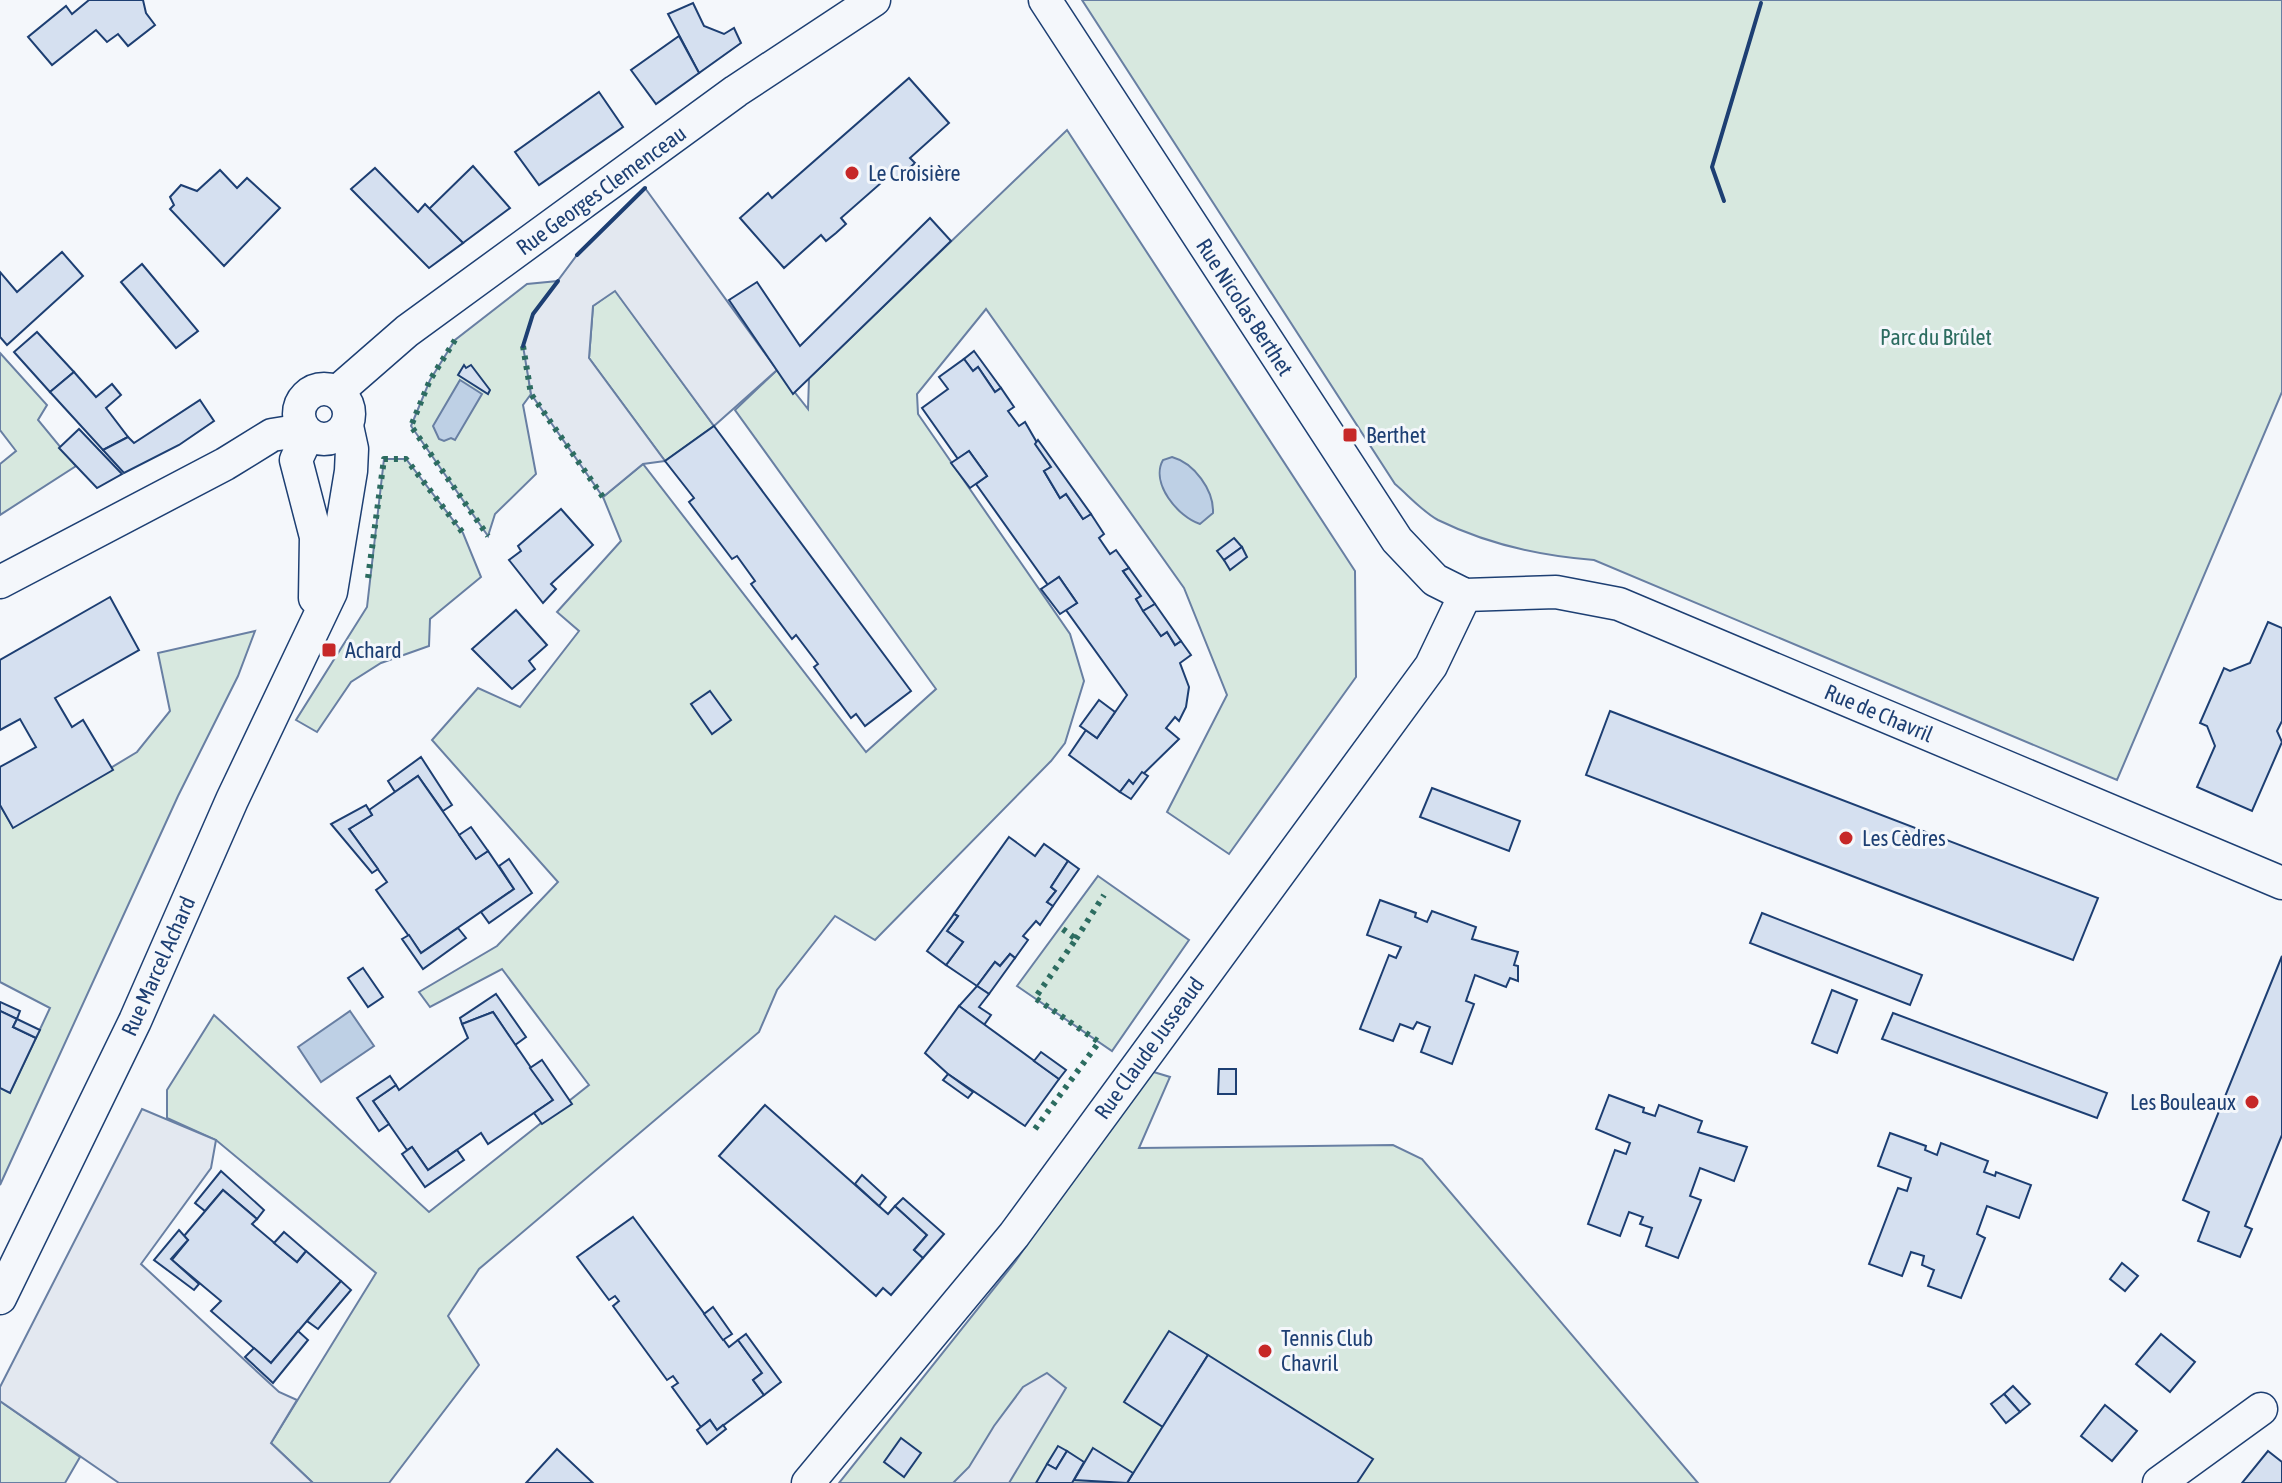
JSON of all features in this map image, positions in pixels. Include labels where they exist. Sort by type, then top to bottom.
[{"type":"street","name":"Rue Georges Clemenceau","points":[[337,392],[419,321],[736,91],[874,0]]},
{"type":"street","name":"Rue Nicolas Berthet","points":[[1045,0],[1397,540],[1435,580],[1465,595]]},
{"type":"street","points":[[0,582],[272,435],[306,432],[329,439],[347,426],[348,404],[337,392],[315,390],[303,400],[299,415],[306,432]]},
{"type":"street","name":"Rue Marcel Achard","points":[[0,1298],[135,1021],[310,631],[331,592],[343,537],[352,460],[347,426]]},
{"type":"street","name":"Rue Marcel Achard","points":[[306,432],[296,460],[316,537],[316,591],[310,631]]},
{"type":"street","name":"Rue de Chavril","points":[[1465,595],[1556,592],[1619,604],[2282,883]]},
{"type":"street","name":"Rue Claude Jusseaud","points":[[808,1483],[1014,1235],[1431,666],[1465,595]]},
{"type":"street","points":[[2159,1483],[2261,1409]]},
{"type":"green space","name":"Parc du Brûlet","points":[[1082,0],[2282,0],[2282,392],[2117,780],[1594,560],[1534,552],[1495,542],[1427,513],[1395,484]]},
{"type":"green space","points":[[1067,130],[1355,571],[1356,677],[1229,854],[1167,812],[1227,695],[1184,588],[986,309],[917,394],[918,414],[1070,634],[1084,681],[1065,743],[1051,761],[875,940],[835,916],[777,990],[759,1032],[479,1269],[448,1316],[479,1365],[389,1483],[313,1483],[271,1443],[376,1273],[216,1140],[167,1118],[167,1090],[214,1015],[429,1212],[589,1085],[502,969],[430,1007],[419,992],[497,946],[558,882],[432,740],[478,688],[520,707],[579,631],[557,612],[621,541],[603,497],[643,464],[866,752],[936,689],[735,410],[777,370],[808,409],[809,378]]},
{"type":"green space","points":[[558,281],[531,322],[526,345],[531,394],[523,405],[536,474],[495,514],[488,536],[411,426],[430,380],[455,340],[527,284]]},
{"type":"green space","points":[[615,290],[714,426],[665,461],[589,358],[593,306]]},
{"type":"green space","points":[[0,353],[47,405],[38,420],[76,466],[0,515],[0,464],[16,451],[0,430]]},
{"type":"green space","points":[[384,459],[406,459],[463,533],[481,577],[430,619],[429,646],[381,663],[351,682],[317,732],[296,720],[367,607]]},
{"type":"green space","points":[[255,631],[238,676],[178,796],[0,1185],[0,1088],[10,1093],[50,1008],[0,982],[0,805],[13,827],[137,752],[170,711],[158,653]]},
{"type":"green space","points":[[1098,876],[1189,940],[1112,1051],[1017,986]]},
{"type":"green space","name":"Tennis Club Chavril","points":[[1147,1070],[1170,1077],[1139,1148],[1393,1145],[1422,1159],[1698,1483],[839,1483],[1015,1262]]},
{"type":"green space","points":[[0,1401],[80,1457],[65,1483],[0,1483]]},
{"type":"shaded area","points":[[645,188],[777,370],[714,426],[615,291],[593,306],[589,358],[665,461],[643,464],[603,497],[531,394],[523,346],[533,314],[577,255]]},
{"type":"shaded area","points":[[142,1109],[216,1140],[211,1168],[141,1264],[279,1392],[297,1400],[271,1443],[313,1483],[119,1483],[0,1401],[0,1387]]},
{"type":"shaded area","points":[[1047,1373],[1066,1388],[1009,1483],[953,1483],[969,1467],[1023,1387]]},
{"type":"water","points":[[460,380],[482,394],[455,440],[444,441],[439,439],[433,426]]},
{"type":"water","points":[[1172,457],[1195,471],[1210,495],[1213,513],[1200,524],[1175,507],[1163,489],[1160,469],[1163,460]]},
{"type":"water","points":[[350,1011],[374,1046],[321,1082],[298,1047]]},
{"type":"building","points":[[89,0],[143,0],[146,13],[155,25],[128,46],[118,34],[107,42],[96,30],[52,65],[28,37],[66,6],[72,14]]},
{"type":"building","points":[[693,3],[704,26],[724,34],[734,28],[741,43],[699,73],[668,14]]},
{"type":"building","points":[[679,36],[699,73],[656,104],[631,70]]},
{"type":"building","name":"Le Croisière","points":[[909,78],[949,123],[910,158],[915,163],[906,171],[895,180],[890,175],[841,218],[846,224],[836,233],[826,241],[821,235],[784,268],[740,218],[768,193],[772,198]]},
{"type":"building","points":[[599,92],[623,127],[539,185],[515,152]]},
{"type":"building","points":[[473,166],[510,208],[463,243],[429,209]]},
{"type":"building","points":[[375,168],[418,212],[425,204],[463,243],[429,268],[351,189]]},
{"type":"building","points":[[220,170],[237,188],[247,178],[280,208],[224,266],[170,209],[174,205],[170,197],[181,185],[197,191]]},
{"type":"building","points":[[930,218],[951,241],[793,394],[729,300],[757,282],[800,346]]},
{"type":"building","points":[[62,252],[83,276],[7,345],[0,337],[0,272],[17,292]]},
{"type":"building","points":[[142,264],[198,331],[176,348],[121,282]]},
{"type":"building","points":[[37,332],[74,372],[50,392],[14,352]]},
{"type":"building","points":[[974,351],[1001,388],[995,392],[978,367],[973,371],[964,359]]},
{"type":"building","points":[[964,359],[973,371],[978,367],[995,392],[1001,388],[1014,407],[1008,411],[1019,426],[1025,422],[1051,467],[1044,471],[1060,498],[1066,494],[1083,519],[1091,514],[1104,534],[1099,538],[1110,554],[1116,550],[1129,568],[1123,571],[1141,596],[1136,599],[1161,636],[1167,632],[1175,645],[1181,641],[1191,655],[1180,663],[1189,687],[1186,707],[1179,721],[1175,717],[1166,728],[1179,739],[1133,784],[1129,780],[1120,792],[1069,755],[1086,730],[1097,738],[1127,695],[1066,610],[1077,603],[1059,577],[1048,585],[976,484],[987,476],[969,451],[958,459],[922,408],[948,389],[939,377]]},
{"type":"building","points":[[464,365],[466,368],[471,365],[490,390],[488,394],[458,375]]},
{"type":"building","points":[[74,372],[96,397],[112,384],[121,395],[106,408],[128,437],[103,450],[50,392]]},
{"type":"building","points":[[200,400],[214,421],[179,445],[124,473],[103,450],[128,437],[134,443]]},
{"type":"building","points":[[714,426],[911,691],[865,726],[856,714],[851,718],[814,667],[818,664],[796,635],[792,639],[751,584],[755,581],[737,556],[732,559],[689,502],[694,498],[665,461]]},
{"type":"building","points":[[79,429],[122,474],[97,488],[59,448]]},
{"type":"building","points":[[1038,440],[1091,514],[1083,519],[1066,494],[1060,498],[1044,471],[1051,467],[1035,444]]},
{"type":"building","points":[[969,451],[987,476],[970,488],[951,463]]},
{"type":"building","points":[[561,509],[593,545],[551,584],[556,589],[543,603],[509,560],[521,551],[518,546]]},
{"type":"building","points":[[1234,538],[1242,547],[1224,560],[1217,551]]},
{"type":"building","points":[[1242,547],[1247,557],[1230,570],[1224,560]]},
{"type":"building","points":[[1129,568],[1155,604],[1143,611],[1136,599],[1141,596],[1123,571]]},
{"type":"building","points":[[1059,577],[1077,603],[1060,614],[1041,589]]},
{"type":"building","points":[[110,597],[139,650],[55,698],[72,727],[83,720],[113,770],[13,828],[0,805],[0,767],[36,747],[20,719],[0,730],[0,660]]},
{"type":"building","points":[[1155,604],[1181,641],[1175,645],[1167,632],[1161,636],[1143,611]]},
{"type":"building","points":[[516,610],[547,645],[529,661],[535,669],[512,689],[472,649]]},
{"type":"building","points":[[2268,622],[2282,628],[2282,721],[2277,731],[2282,742],[2252,811],[2197,787],[2215,746],[2207,726],[2200,723],[2224,668],[2230,671],[2250,663]]},
{"type":"building","points":[[710,691],[731,720],[712,734],[691,704]]},
{"type":"building","points":[[1099,700],[1115,712],[1097,738],[1080,726]]},
{"type":"building","name":"Les Cèdres","points":[[1610,711],[2098,898],[2073,960],[1586,775]]},
{"type":"building","points":[[421,757],[452,805],[443,811],[418,776],[395,792],[388,781]]},
{"type":"building","points":[[1142,772],[1148,776],[1131,799],[1120,792],[1129,780],[1133,784]]},
{"type":"building","points":[[418,776],[476,859],[488,851],[514,889],[421,953],[376,890],[387,882],[349,829],[372,815],[369,810]]},
{"type":"building","points":[[1432,788],[1520,821],[1509,851],[1420,817]]},
{"type":"building","points":[[366,805],[372,815],[349,829],[378,869],[372,873],[331,824]]},
{"type":"building","points":[[471,827],[488,851],[476,859],[459,835]]},
{"type":"building","points":[[1009,837],[1035,856],[1044,844],[1068,861],[1051,887],[1056,891],[1047,902],[1053,906],[1040,925],[1036,921],[1023,936],[1028,940],[1015,958],[1010,954],[1000,966],[995,962],[977,986],[946,965],[963,942],[947,931],[958,916],[954,914]]},
{"type":"building","points":[[509,859],[532,893],[489,923],[481,912],[514,889],[499,866]]},
{"type":"building","points":[[1068,861],[1079,869],[1053,906],[1047,902],[1056,891],[1051,887]]},
{"type":"building","points":[[1380,900],[1416,913],[1415,917],[1427,922],[1432,911],[1476,927],[1472,939],[1518,952],[1514,965],[1518,966],[1518,981],[1510,978],[1506,987],[1475,975],[1466,1001],[1474,1004],[1452,1064],[1421,1052],[1430,1027],[1417,1022],[1413,1029],[1400,1024],[1393,1041],[1360,1029],[1389,955],[1396,958],[1401,947],[1367,935]]},
{"type":"building","points":[[1762,913],[1922,975],[1910,1005],[1750,943]]},
{"type":"building","points":[[954,914],[958,916],[947,931],[963,942],[946,965],[927,951]]},
{"type":"building","points":[[458,928],[466,938],[423,969],[402,939],[409,935],[421,953]]},
{"type":"building","points":[[1010,954],[1015,958],[989,994],[977,986],[995,962],[1000,966]]},
{"type":"building","name":"Les Bouleaux","points":[[2282,956],[2282,1135],[2245,1226],[2252,1229],[2240,1257],[2198,1241],[2209,1212],[2183,1200]]},
{"type":"building","points":[[363,968],[383,997],[368,1007],[348,978]]},
{"type":"building","points":[[977,986],[989,994],[979,1007],[991,1015],[984,1025],[959,1006]]},
{"type":"building","points":[[1832,990],[1857,1000],[1837,1053],[1812,1043]]},
{"type":"building","points":[[496,994],[526,1037],[515,1045],[493,1012],[462,1024],[460,1018]]},
{"type":"building","points":[[0,1002],[20,1011],[17,1019],[0,1011]]},
{"type":"building","points":[[959,1006],[1059,1079],[1025,1126],[948,1074],[925,1053]]},
{"type":"building","points":[[0,1011],[17,1019],[13,1027],[36,1038],[10,1093],[0,1088]]},
{"type":"building","points":[[493,1012],[553,1100],[488,1144],[481,1133],[428,1170],[412,1147],[407,1150],[373,1101],[396,1085],[399,1090],[468,1038],[462,1024]]},
{"type":"building","points":[[1893,1013],[2107,1093],[2097,1118],[1882,1039]]},
{"type":"building","points":[[17,1019],[40,1030],[36,1038],[13,1027]]},
{"type":"building","points":[[1041,1052],[1066,1070],[1059,1079],[1034,1061]]},
{"type":"building","points":[[542,1060],[572,1104],[542,1124],[534,1113],[553,1100],[530,1068]]},
{"type":"building","points":[[1219,1069],[1236,1069],[1236,1094],[1218,1094]]},
{"type":"building","points":[[948,1074],[973,1092],[968,1098],[943,1080]]},
{"type":"building","points":[[390,1076],[396,1085],[373,1101],[389,1124],[379,1131],[357,1098]]},
{"type":"building","points":[[1609,1095],[1644,1108],[1643,1112],[1655,1116],[1659,1105],[1702,1121],[1698,1132],[1747,1147],[1734,1181],[1700,1168],[1690,1196],[1701,1200],[1678,1258],[1646,1246],[1652,1228],[1640,1224],[1643,1217],[1629,1212],[1620,1236],[1588,1224],[1615,1150],[1626,1154],[1630,1143],[1596,1129]]},
{"type":"building","points":[[765,1105],[888,1214],[895,1206],[927,1235],[914,1250],[923,1258],[891,1295],[883,1288],[876,1296],[719,1156]]},
{"type":"building","points":[[1890,1133],[1926,1146],[1925,1150],[1937,1155],[1941,1143],[1988,1161],[1984,1172],[1995,1176],[1996,1172],[2031,1185],[2019,1218],[1987,1206],[1977,1234],[1985,1238],[1961,1298],[1928,1286],[1934,1270],[1922,1265],[1924,1256],[1911,1252],[1902,1276],[1869,1264],[1898,1188],[1907,1191],[1911,1178],[1878,1166]]},
{"type":"building","points":[[412,1147],[428,1170],[457,1150],[464,1160],[425,1187],[402,1154]]},
{"type":"building","points":[[221,1171],[264,1210],[257,1219],[223,1190],[205,1211],[195,1203]]},
{"type":"building","points":[[862,1175],[886,1197],[879,1206],[855,1184]]},
{"type":"building","points":[[223,1190],[257,1219],[252,1224],[297,1262],[306,1251],[341,1281],[271,1363],[211,1311],[221,1301],[172,1260],[188,1240],[184,1236]]},
{"type":"building","points":[[903,1198],[944,1234],[923,1258],[914,1250],[927,1235],[895,1206]]},
{"type":"building","points":[[633,1217],[729,1347],[738,1340],[762,1373],[753,1380],[764,1395],[717,1430],[710,1420],[701,1427],[672,1387],[678,1383],[673,1376],[667,1380],[613,1306],[619,1301],[615,1296],[609,1300],[577,1257]]},
{"type":"building","points":[[179,1230],[188,1240],[171,1259],[199,1284],[194,1290],[154,1260]]},
{"type":"building","points":[[284,1232],[306,1251],[297,1262],[274,1243]]},
{"type":"building","points":[[2122,1263],[2138,1276],[2125,1291],[2110,1279]]},
{"type":"building","points":[[341,1281],[351,1290],[318,1329],[307,1321]]},
{"type":"building","points":[[713,1307],[732,1334],[723,1340],[704,1314]]},
{"type":"building","points":[[298,1331],[308,1340],[273,1383],[245,1357],[254,1348],[271,1363]]},
{"type":"building","points":[[1169,1331],[1208,1355],[1163,1427],[1124,1402]]},
{"type":"building","points":[[746,1334],[781,1382],[764,1395],[753,1380],[762,1373],[738,1340]]},
{"type":"building","points":[[2161,1334],[2195,1362],[2170,1392],[2136,1364]]},
{"type":"building","points":[[1208,1355],[1373,1459],[1357,1483],[1127,1483]]},
{"type":"building","points":[[2013,1386],[2030,1404],[2020,1412],[2004,1394]]},
{"type":"building","points":[[2004,1394],[2020,1412],[2006,1423],[1991,1404]]},
{"type":"building","points":[[2105,1405],[2137,1431],[2112,1461],[2081,1436]]},
{"type":"building","points":[[710,1420],[717,1430],[723,1425],[726,1429],[707,1444],[697,1430]]},
{"type":"building","points":[[901,1438],[921,1453],[904,1477],[884,1462]]},
{"type":"building","points":[[1058,1446],[1067,1451],[1056,1469],[1047,1464]]},
{"type":"building","points":[[1093,1448],[1133,1473],[1127,1483],[1074,1480]]},
{"type":"building","points":[[557,1449],[593,1483],[526,1483]]},
{"type":"building","points":[[1067,1451],[1084,1462],[1072,1483],[1036,1483],[1047,1464],[1056,1469]]},
{"type":"building","points":[[2268,1451],[2282,1462],[2282,1483],[2242,1483]]},
{"type":"hedge","points":[[455,340],[430,380],[411,426],[488,536]]},
{"type":"hedge","points":[[523,346],[531,394],[603,497]]},
{"type":"hedge","points":[[368,578],[384,459],[406,459],[463,533]]},
{"type":"hedge","points":[[1076,939],[1104,895]]},
{"type":"hedge","points":[[1035,1129],[1099,1042],[1035,998],[1076,939],[1060,927]]},
{"type":"wall","points":[[1724,201],[1712,167],[1761,3]]},
{"type":"wall","points":[[577,255],[645,188]]},
{"type":"wall","points":[[523,346],[533,314],[558,281]]},
{"type":"place","name":"Le Croisière","points":[[852,173]]},
{"type":"place","name":"Berthet","points":[[1350,435]]},
{"type":"place","name":"Achard","points":[[329,650]]},
{"type":"place","name":"Les Cèdres","points":[[1846,838]]},
{"type":"place","name":"Les Bouleaux","points":[[2252,1102]]},
{"type":"place","name":"Tennis Club Chavril","points":[[1265,1351]]}]
